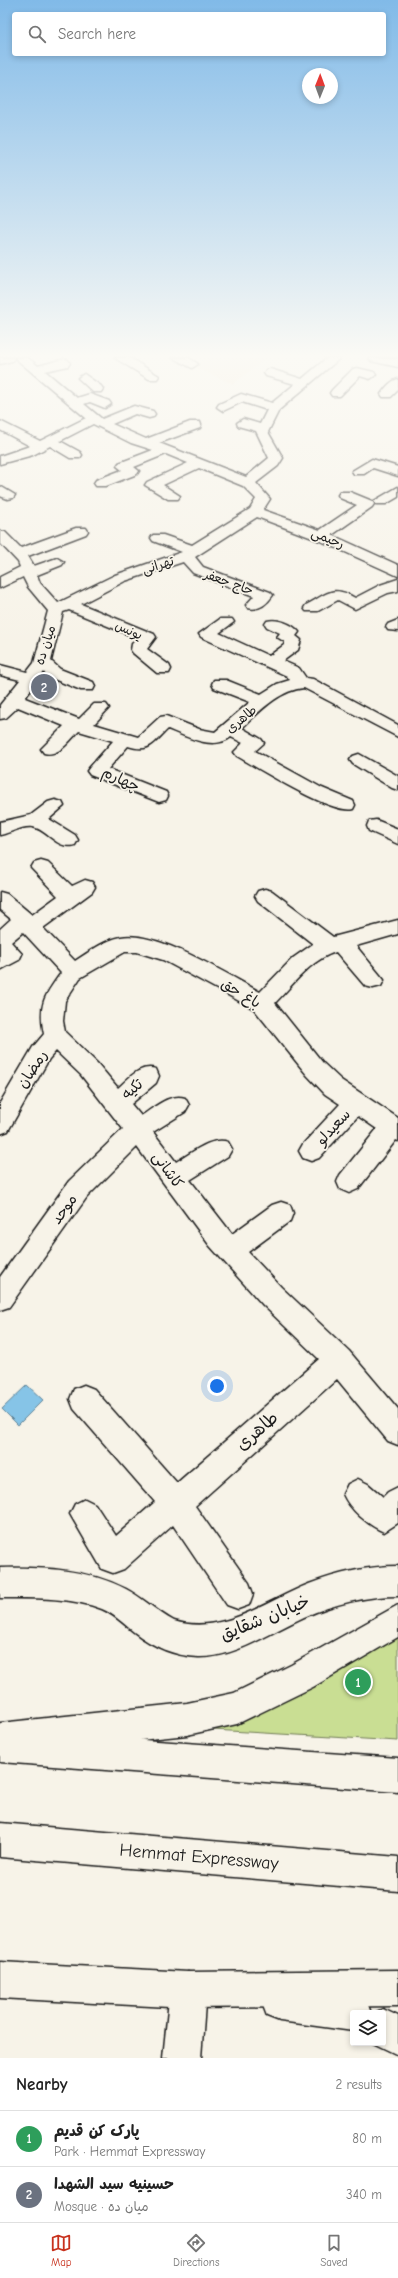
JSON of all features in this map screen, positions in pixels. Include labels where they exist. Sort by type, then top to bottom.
[{"type":"main road","points":[[0,460],[23,454]]},
{"type":"main road","points":[[69,454],[76,455]]},
{"type":"main road","points":[[101,483],[132,471],[124,466],[154,454]]},
{"type":"main road","points":[[178,454],[196,458],[248,483],[263,499],[255,512]]},
{"type":"main road","points":[[173,496],[152,485],[196,458],[208,454]]},
{"type":"main road","points":[[248,483],[270,466],[276,458],[274,454]]},
{"type":"main road","points":[[380,454],[398,460]]},
{"type":"main road","points":[[359,471],[372,463],[398,472]]},
{"type":"main road","points":[[382,501],[398,491]]},
{"type":"main road","points":[[323,535],[367,504],[345,495]]},
{"type":"main road","points":[[269,517],[283,506]]},
{"type":"main road","name":"رحیمی","points":[[255,512],[323,535],[350,541],[398,571]]},
{"type":"main road","name":"تهرانی","points":[[62,607],[120,578],[190,553],[255,512]]},
{"type":"main road","points":[[19,554],[81,531]]},
{"type":"main road","points":[[0,535],[25,562],[33,584],[62,607]]},
{"type":"main road","points":[[158,538],[190,553]]},
{"type":"main road","name":"حاج جعفر","points":[[190,553],[198,570],[265,595],[254,605]]},
{"type":"main road","points":[[0,583],[28,571],[57,562]]},
{"type":"main road","points":[[312,608],[338,594],[354,604],[398,584]]},
{"type":"main road","points":[[359,585],[376,593]]},
{"type":"main road","name":"میان ده","points":[[0,714],[15,700],[42,663],[62,607]]},
{"type":"main road","name":"یونس","points":[[62,607],[148,637],[140,644],[139,650],[163,669]]},
{"type":"main road","points":[[226,622],[207,634],[293,672],[300,682],[306,683],[398,732]]},
{"type":"main road","points":[[271,662],[292,647],[293,640],[285,637],[291,632],[273,624]]},
{"type":"main road","points":[[42,663],[52,669],[52,672],[87,686]]},
{"type":"main road","points":[[0,670],[31,678]]},
{"type":"main road","name":"طاهری","points":[[15,700],[79,725],[141,744],[166,721],[195,734],[218,738],[231,729],[263,701],[291,684],[300,682]]},
{"type":"main road","points":[[220,684],[263,701]]},
{"type":"main road","points":[[50,749],[100,708]]},
{"type":"main road","points":[[231,729],[255,743],[243,752],[297,782],[346,805]]},
{"type":"main road","name":"چهارم","points":[[125,739],[96,771],[159,796]]},
{"type":"main road","points":[[359,760],[391,780],[398,763]]},
{"type":"main road","points":[[243,771],[258,761]]},
{"type":"main road","points":[[283,795],[297,782]]},
{"type":"main road","points":[[36,820],[56,806]]},
{"type":"main road","points":[[0,811],[7,826],[29,819],[36,820],[68,840]]},
{"type":"main road","points":[[0,940],[77,891],[41,868]]},
{"type":"main road","points":[[265,896],[336,945],[373,980]]},
{"type":"main road","points":[[0,899],[27,923],[73,972],[54,998],[52,1021],[55,1036]]},
{"type":"main road","points":[[262,1003],[300,964],[322,948],[398,927]]},
{"type":"main road","points":[[0,944],[12,954],[0,962]]},
{"type":"main road","name":"باغ حق","points":[[73,972],[107,950],[122,944],[138,944],[170,954],[262,1003],[315,1069],[355,1104],[395,1129]]},
{"type":"main road","name":"کاشانی","points":[[55,1036],[89,1069],[230,1250],[272,1296],[339,1360],[398,1431]]},
{"type":"main road","name":"رمضان","points":[[0,1124],[41,1053],[55,1036]]},
{"type":"main road","name":"تکیه","points":[[116,1103],[148,1076]]},
{"type":"main road","name":"سعیدلو","points":[[311,1151],[355,1104]]},
{"type":"main road","name":"موحد","points":[[0,1298],[78,1189],[138,1130],[177,1105]]},
{"type":"main road","points":[[349,1182],[395,1129]]},
{"type":"main road","points":[[173,1177],[220,1149]]},
{"type":"main road","points":[[230,1250],[281,1213]]},
{"type":"main road","name":"طاهری","points":[[85,1514],[113,1558],[339,1360]]},
{"type":"main road","points":[[84,1399],[175,1503],[238,1594]]},
{"type":"main road","points":[[358,1494],[384,1517],[398,1502]]},
{"type":"main road","name":"خیابان شقایق","points":[[0,1583],[22,1582],[102,1594],[122,1604],[160,1632],[177,1640],[199,1641],[226,1637],[306,1600],[338,1589],[361,1584],[398,1581]]},
{"type":"main road","points":[[0,1739],[187,1719],[237,1708],[302,1676],[398,1620]]},
{"type":"main road","points":[[0,1746],[398,1775]]},
{"type":"main road","name":"Hemmat Expressway","points":[[0,1840],[398,1874]]},
{"type":"main road","points":[[0,1980],[188,1990],[398,1988]]},
{"type":"main road","points":[[188,1990],[350,2013]]},
{"type":"main road","points":[[182,2058],[188,1990]]},
{"type":"main road","points":[[386,2030],[398,2036]]},
{"type":"green space","points":[[398,1637],[398,1741],[196,1729]]},
{"type":"water","points":[[27,1385],[43,1400],[18,1425],[2,1409]]},
{"type":"place","name":"حسینیه سید الشهدا","points":[[44,687]]},
{"type":"place","name":"پارک کن قدیم","points":[[358,1682]]}]
